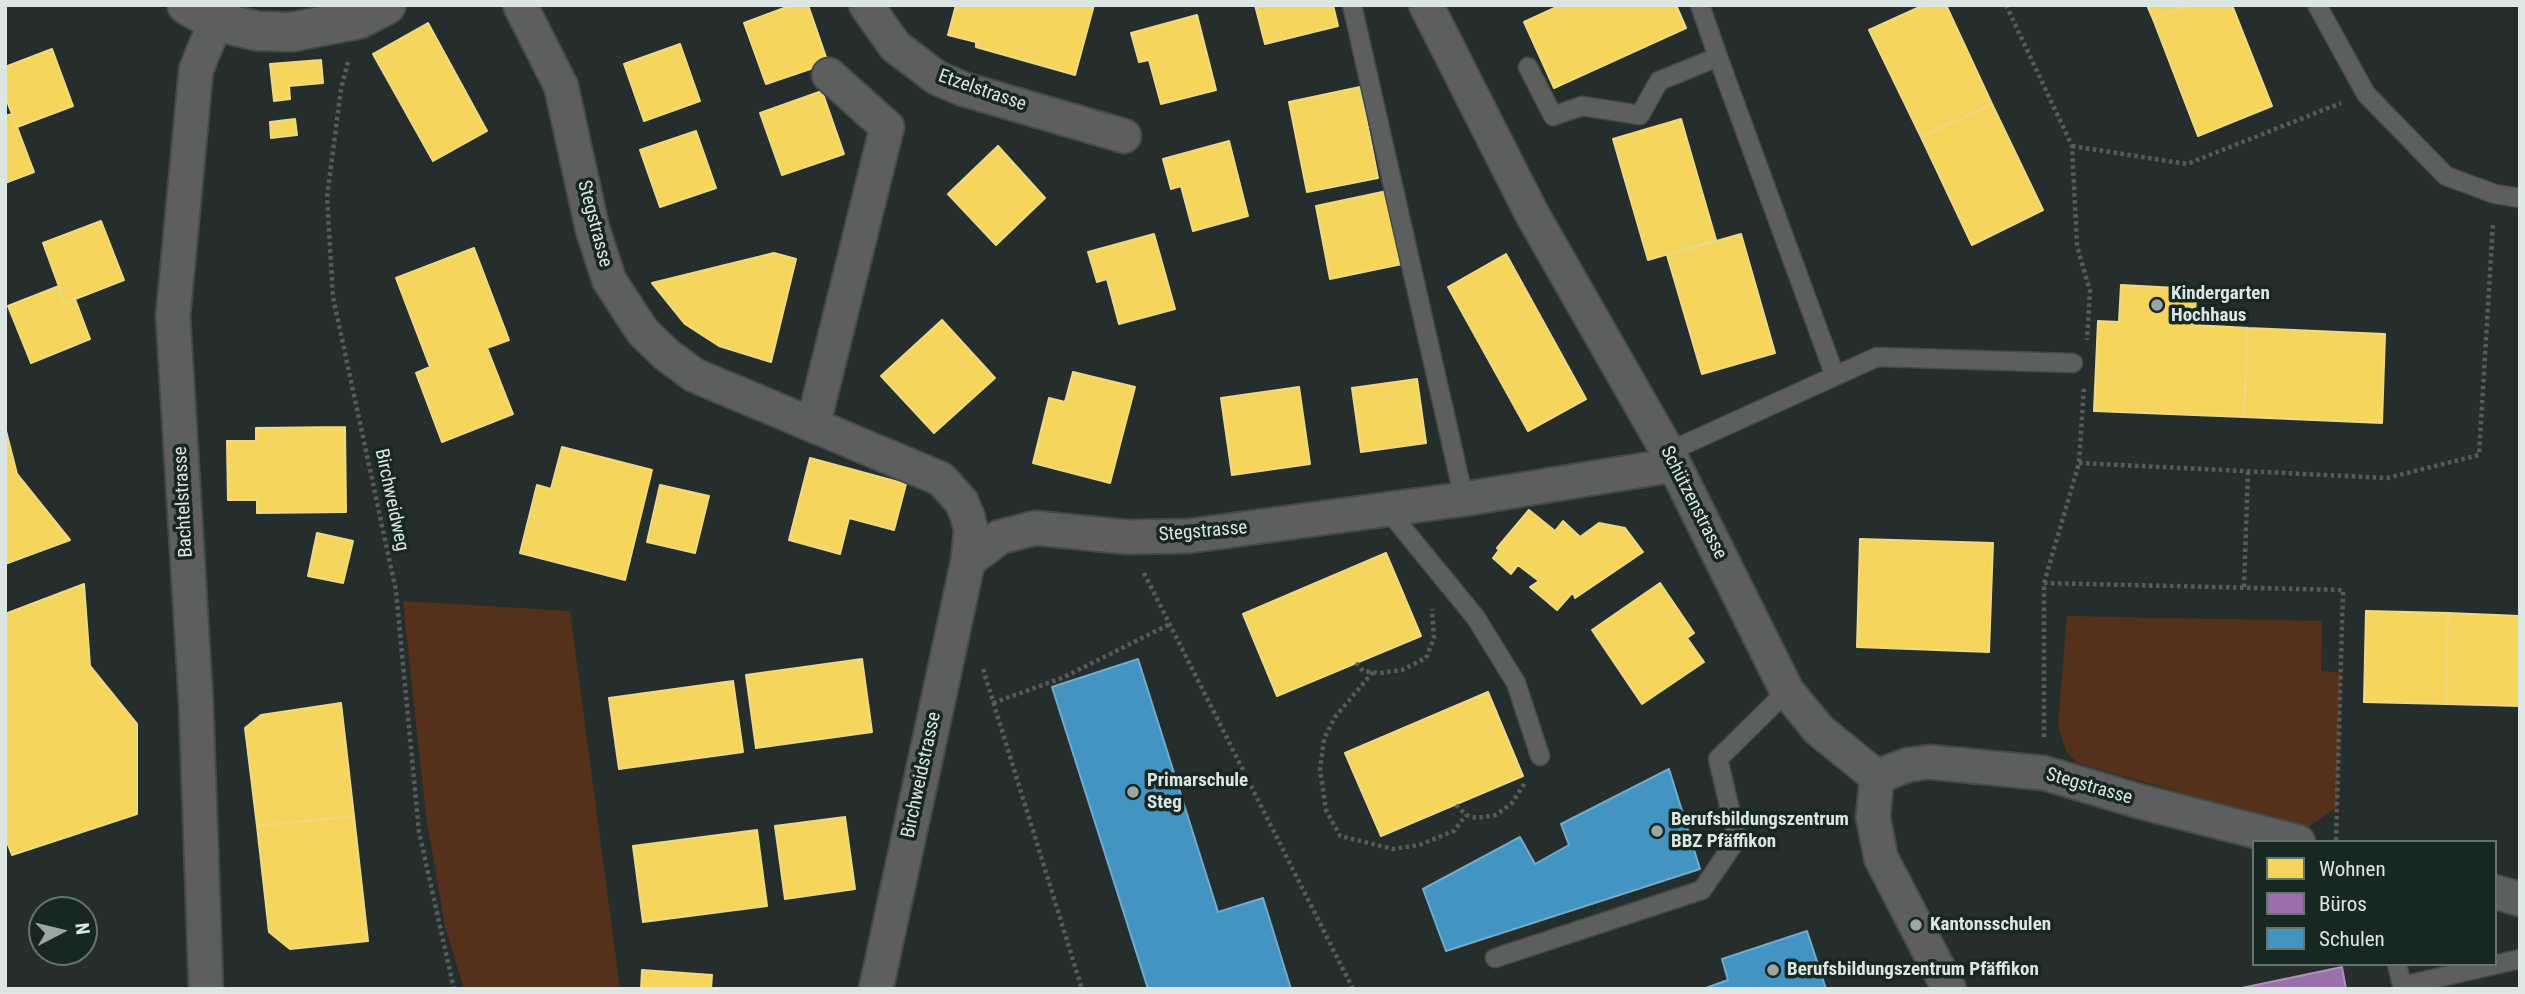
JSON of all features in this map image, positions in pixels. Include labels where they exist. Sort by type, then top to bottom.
[{"type":"street","name":"Stegstrasse","points":[[520,5],[561,86],[600,254],[624,305],[651,340],[694,375],[940,478],[956,495],[967,515],[971,530],[968,561]]},
{"type":"street","name":"Etzelstrasse","points":[[866,5],[895,46],[937,78],[963,89],[1124,136]]},
{"type":"street","name":"Schützenstrasse","points":[[1426,5],[1532,214],[1671,459],[1787,691],[1819,730],[1877,777]]},
{"type":"street","points":[[201,13],[257,31],[292,32],[372,12]]},
{"type":"street","name":"Bachtelstrasse","points":[[201,13],[173,316],[196,703],[206,989]]},
{"type":"street","points":[[813,425],[887,127],[830,75]]},
{"type":"street","name":"Stegstrasse","points":[[968,561],[1000,537],[1035,528],[1127,537],[1189,536],[1464,499],[1671,459]]},
{"type":"street","name":"Birchweidstrasse","points":[[876,989],[968,561]]},
{"type":"street","name":"Stegstrasse","points":[[1877,777],[1907,765],[1929,762],[2043,773],[2290,840]]},
{"type":"street","points":[[1877,777],[1872,817],[1881,858],[1949,989]]},
{"type":"street","points":[[2497,893],[2520,899]]},
{"type":"lane","points":[[1352,5],[1464,499]]},
{"type":"lane","points":[[1700,5],[1835,376]]},
{"type":"lane","points":[[2317,5],[2366,93],[2446,176],[2494,194],[2520,198]]},
{"type":"lane","points":[[1528,67],[1553,116],[1582,106],[1640,115],[1659,81],[1718,57]]},
{"type":"lane","points":[[1671,459],[1877,357],[2073,363]]},
{"type":"lane","points":[[1387,509],[1476,618],[1516,683],[1540,756]]},
{"type":"lane","points":[[1496,958],[1702,890],[1737,839],[1718,759],[1787,691]]},
{"type":"lane","points":[[2497,965],[2520,959]]},
{"type":"lane","points":[[2398,966],[2403,987],[2491,966]]},
{"type":"path","points":[[2006,5],[2072,146],[2077,246],[2090,291],[2087,344]]},
{"type":"path","name":"Birchweidweg","points":[[372,12],[341,89],[327,197],[333,297],[396,591],[419,832],[454,989]]},
{"type":"path","points":[[2072,146],[2187,164],[2366,93]]},
{"type":"path","points":[[2079,463],[2387,478],[2479,455],[2494,194]]},
{"type":"path","points":[[2043,773],[2044,583],[2079,463],[2084,384]]},
{"type":"path","points":[[2244,587],[2248,471]]},
{"type":"path","points":[[1127,537],[1353,989]]},
{"type":"path","points":[[2044,583],[2343,590],[2336,840]]},
{"type":"path","points":[[1356,663],[1363,671],[1402,670],[1426,657],[1434,638],[1432,617]]},
{"type":"path","points":[[993,703],[1062,678],[1170,624]]},
{"type":"path","points":[[979,657],[1083,989]]},
{"type":"path","points":[[1373,672],[1335,717],[1324,739],[1320,771],[1326,810],[1340,836],[1393,849],[1419,845],[1454,831],[1466,815]]},
{"type":"path","points":[[1456,805],[1466,815],[1476,818],[1496,815],[1512,803]]},
{"type":"shaded area","points":[[403,601],[570,611],[620,989],[464,989],[445,926],[426,815]]},
{"type":"shaded area","points":[[2067,616],[2322,621],[2321,671],[2341,673],[2337,807],[2307,828],[2077,763],[2066,751],[2058,725]]},
{"type":"building: Wohnen","points":[[792,5],[808,5],[828,63],[766,84],[744,23]]},
{"type":"building: Wohnen","points":[[956,5],[1094,5],[1075,75],[976,47],[976,42],[948,35]]},
{"type":"building: Wohnen","points":[[1255,5],[1333,5],[1338,26],[1265,44]]},
{"type":"building: Wohnen","points":[[1561,5],[1676,5],[1686,28],[1554,88],[1524,22]]},
{"type":"building: Wohnen","points":[[1924,5],[1946,5],[1992,104],[1921,137],[1869,30]]},
{"type":"building: Wohnen","points":[[2147,5],[2188,5],[2153,19]]},
{"type":"building: Wohnen","points":[[2188,5],[2232,5],[2272,106],[2198,136],[2153,19]]},
{"type":"building: Wohnen","points":[[1197,15],[1216,90],[1161,104],[1149,60],[1139,62],[1131,33]]},
{"type":"building: Wohnen","points":[[428,23],[487,131],[433,161],[373,54]]},
{"type":"building: Wohnen","points":[[680,44],[700,101],[644,121],[624,64]]},
{"type":"building: Wohnen","points":[[52,49],[73,106],[17,127],[5,96],[5,67]]},
{"type":"building: Wohnen","points":[[321,60],[323,83],[289,86],[290,99],[274,101],[270,64]]},
{"type":"building: Wohnen","points":[[1360,87],[1378,178],[1307,192],[1289,102]]},
{"type":"building: Wohnen","points":[[822,91],[844,154],[782,175],[760,113]]},
{"type":"building: Wohnen","points":[[1992,104],[2043,210],[1972,245],[1921,137]]},
{"type":"building: Wohnen","points":[[12,114],[34,172],[5,183],[5,116]]},
{"type":"building: Wohnen","points":[[295,119],[297,135],[271,138],[270,122]]},
{"type":"building: Wohnen","points":[[1681,119],[1716,240],[1648,260],[1613,139]]},
{"type":"building: Wohnen","points":[[696,131],[716,188],[660,207],[640,150]]},
{"type":"building: Wohnen","points":[[1229,141],[1248,216],[1193,231],[1181,186],[1171,189],[1163,159]]},
{"type":"building: Wohnen","points":[[998,146],[1045,198],[996,245],[948,194]]},
{"type":"building: Wohnen","points":[[1387,191],[1402,264],[1330,279],[1316,206]]},
{"type":"building: Wohnen","points":[[101,221],[124,280],[65,303],[43,243]]},
{"type":"building: Wohnen","points":[[1154,234],[1175,309],[1119,324],[1107,279],[1097,282],[1088,252]]},
{"type":"building: Wohnen","points":[[1741,234],[1775,353],[1702,374],[1667,255]]},
{"type":"building: Wohnen","points":[[474,248],[509,340],[487,348],[513,414],[442,442],[416,373],[430,367],[396,278]]},
{"type":"building: Wohnen","points":[[774,253],[796,259],[771,362],[719,346],[685,324],[652,283]]},
{"type":"building: Wohnen","points":[[1506,254],[1586,399],[1528,431],[1448,287]]},
{"type":"building: Wohnen","points":[[2121,285],[2196,289],[2195,325],[2248,328],[2244,417],[2094,411],[2098,321],[2119,322]]},
{"type":"building: Wohnen","points":[[59,286],[65,303],[75,299],[90,339],[31,363],[8,306]]},
{"type":"building: Wohnen","points":[[942,320],[995,378],[934,433],[881,376]]},
{"type":"building: Wohnen","points":[[2248,328],[2385,334],[2382,423],[2244,417]]},
{"type":"building: Wohnen","points":[[1073,372],[1135,387],[1110,483],[1033,463],[1049,398],[1065,402]]},
{"type":"building: Wohnen","points":[[1417,379],[1426,443],[1361,452],[1352,388]]},
{"type":"building: Wohnen","points":[[1299,387],[1310,464],[1232,475],[1221,398]]},
{"type":"building: Wohnen","points":[[5,427],[17,474],[70,540],[5,564]]},
{"type":"building: Wohnen","points":[[345,427],[346,512],[257,513],[257,500],[228,500],[227,441],[256,441],[256,428]]},
{"type":"building: Wohnen","points":[[562,447],[652,470],[625,580],[520,553],[537,485],[551,489]]},
{"type":"building: Wohnen","points":[[810,458],[906,484],[894,530],[849,518],[840,554],[789,540]]},
{"type":"building: Wohnen","points":[[660,485],[709,496],[695,553],[647,542]]},
{"type":"building: Wohnen","points":[[1529,510],[1555,531],[1563,521],[1580,537],[1599,523],[1625,528],[1643,552],[1575,598],[1573,592],[1557,610],[1530,587],[1539,581],[1518,565],[1511,574],[1493,558],[1499,550],[1497,548]]},
{"type":"building: Wohnen","points":[[317,533],[353,541],[343,583],[308,576]]},
{"type":"building: Wohnen","points":[[1860,539],[1993,543],[1989,652],[1857,647]]},
{"type":"building: Wohnen","points":[[1386,553],[1421,636],[1277,696],[1243,614]]},
{"type":"building: Wohnen","points":[[1660,583],[1694,633],[1687,638],[1704,662],[1642,704],[1592,630]]},
{"type":"building: Wohnen","points":[[84,584],[90,666],[137,724],[137,814],[12,855],[5,837],[5,614]]},
{"type":"building: Wohnen","points":[[2366,611],[2448,613],[2446,704],[2364,702]]},
{"type":"building: Wohnen","points":[[2448,613],[2520,616],[2520,706],[2446,704]]},
{"type":"building: Wohnen","points":[[862,659],[872,732],[756,748],[746,675]]},
{"type":"building: Wohnen","points":[[733,681],[743,752],[619,769],[609,698]]},
{"type":"building: Wohnen","points":[[1488,692],[1523,776],[1381,836],[1345,753]]},
{"type":"building: Wohnen","points":[[341,703],[354,816],[257,826],[245,728],[261,715]]},
{"type":"building: Wohnen","points":[[354,816],[368,941],[290,949],[269,932],[257,826]]},
{"type":"building: Wohnen","points":[[845,817],[855,889],[785,899],[775,826]]},
{"type":"building: Wohnen","points":[[757,830],[767,906],[643,922],[633,846]]},
{"type":"building: Wohnen","points":[[642,970],[712,975],[711,989],[641,989]]},
{"type":"building: Büros","points":[[2342,967],[2346,989],[2237,989]]},
{"type":"building: Schulen","name":"Primarschule Steg","points":[[1138,659],[1218,912],[1263,898],[1291,989],[1148,989],[1052,687]]},
{"type":"building: Schulen","points":[[1669,769],[1700,869],[1446,951],[1423,889],[1520,837],[1535,864],[1569,845],[1561,824]]},
{"type":"building: Schulen","name":"Berufsbildungszentrum Pfäffikon","points":[[1807,931],[1826,989],[1703,989],[1728,980],[1722,959]]},
{"type":"place","name":"Kindergarten Hochhaus","points":[[2157,305]]},
{"type":"place","name":"Primarschule Steg","points":[[1133,792]]},
{"type":"place","name":"Berufsbildungszentrum BBZ Pfäffikon","points":[[1657,831]]},
{"type":"place","name":"Kantonsschulen","points":[[1916,925]]},
{"type":"place","name":"Berufsbildungszentrum Pfäffikon","points":[[1773,970]]}]
